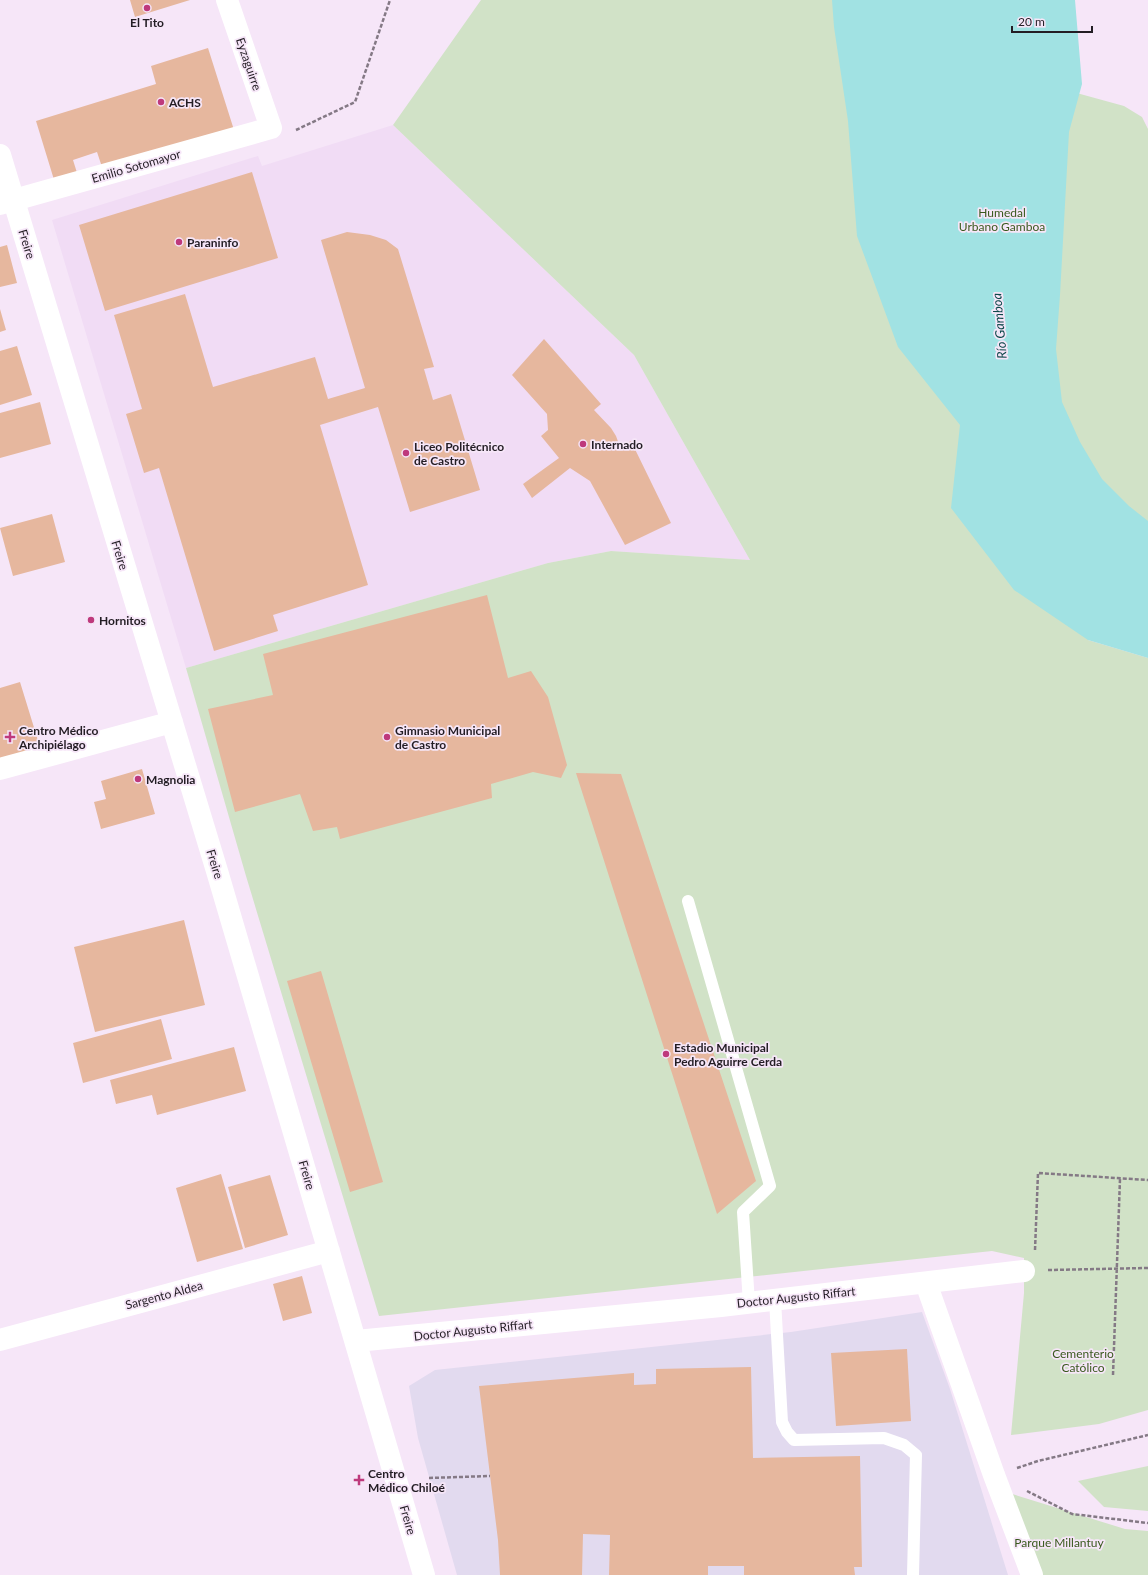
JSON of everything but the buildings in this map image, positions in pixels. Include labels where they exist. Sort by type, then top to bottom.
[{"type":"street","name":"Eyzaguirre","points":[[227,0],[271,128]]},
{"type":"street","name":"Emilio Sotomayor","points":[[7,202],[271,128]]},
{"type":"street","name":"Freire","points":[[0,155],[7,202],[172,722],[424,1575]]},
{"type":"street","points":[[0,769],[172,722]]},
{"type":"street","name":"Sargento Aldea","points":[[0,1340],[329,1251]]},
{"type":"street","name":"Doctor Augusto Riffart","points":[[356,1341],[749,1303],[1029,1270]]},
{"type":"street","points":[[926,1282],[994,1475],[1032,1575]]},
{"type":"lane","points":[[688,901],[770,1186],[742,1212],[749,1303]]},
{"type":"lane","points":[[775,1300],[782,1422],[794,1440],[884,1438],[904,1445],[916,1455],[913,1575]]},
{"type":"path","points":[[271,128],[288,133],[355,102],[390,0]]},
{"type":"path","points":[[1148,1180],[1038,1173],[1029,1270],[1148,1268]]},
{"type":"path","points":[[1113,1375],[1120,1179]]},
{"type":"path","points":[[994,1475],[1038,1462],[1148,1435]]},
{"type":"path","points":[[994,1475],[1072,1514],[1148,1524]]},
{"type":"path","points":[[429,1478],[490,1476]]},
{"type":"shaded area","name":"Liceo Politécnico de Castro","points":[[393,125],[634,355],[750,560],[611,551],[548,563],[186,668],[52,220],[258,156],[262,166]]},
{"type":"shaded area","points":[[922,1312],[950,1389],[1008,1575],[457,1575],[418,1438],[409,1386],[435,1370],[791,1332]]},
{"type":"green space","name":"Cementerio Católico","points":[[481,0],[1055,0],[1073,92],[1124,106],[1142,117],[1148,129],[1148,638],[1088,640],[1148,658],[1148,1410],[1099,1424],[1011,1435],[1024,1293],[1024,1258],[992,1251],[379,1316],[246,876],[186,668],[548,563],[611,551],[750,560],[634,355],[393,125]]},
{"type":"green space","points":[[1148,1466],[1148,1511],[1104,1507],[1078,1481]]},
{"type":"green space","name":"Parque Millantuy","points":[[1009,1493],[1125,1529],[1148,1531],[1148,1575],[1036,1575]]},
{"type":"water","name":"Humedal Urbano Gamboa","points":[[832,0],[1075,0],[1082,84],[1069,132],[1056,349],[1062,402],[1080,442],[1102,479],[1129,506],[1148,521],[1148,658],[1088,640],[1014,590],[951,508],[960,425],[898,347],[857,236],[848,121],[834,27]]},
{"type":"place","name":"El Tito","points":[[147,8]]},
{"type":"place","name":"ACHS","points":[[161,102]]},
{"type":"place","name":"Paraninfo","points":[[179,242]]},
{"type":"place","name":"Internado","points":[[583,444]]},
{"type":"place","name":"Liceo Politécnico de Castro","points":[[406,453]]},
{"type":"place","name":"Hornitos","points":[[91,620]]},
{"type":"place","name":"Centro Médico Archipiélago","points":[[10,737]]},
{"type":"place","name":"Gimnasio Municipal de Castro","points":[[387,737]]},
{"type":"place","name":"Magnolia","points":[[138,779]]},
{"type":"place","name":"Estadio Municipal Pedro Aguirre Cerda","points":[[666,1054]]},
{"type":"place","name":"Centro Médico Chiloé","points":[[359,1480]]},
{"type":"water label","name":"Río Gamboa","points":[[999,326]]}]
